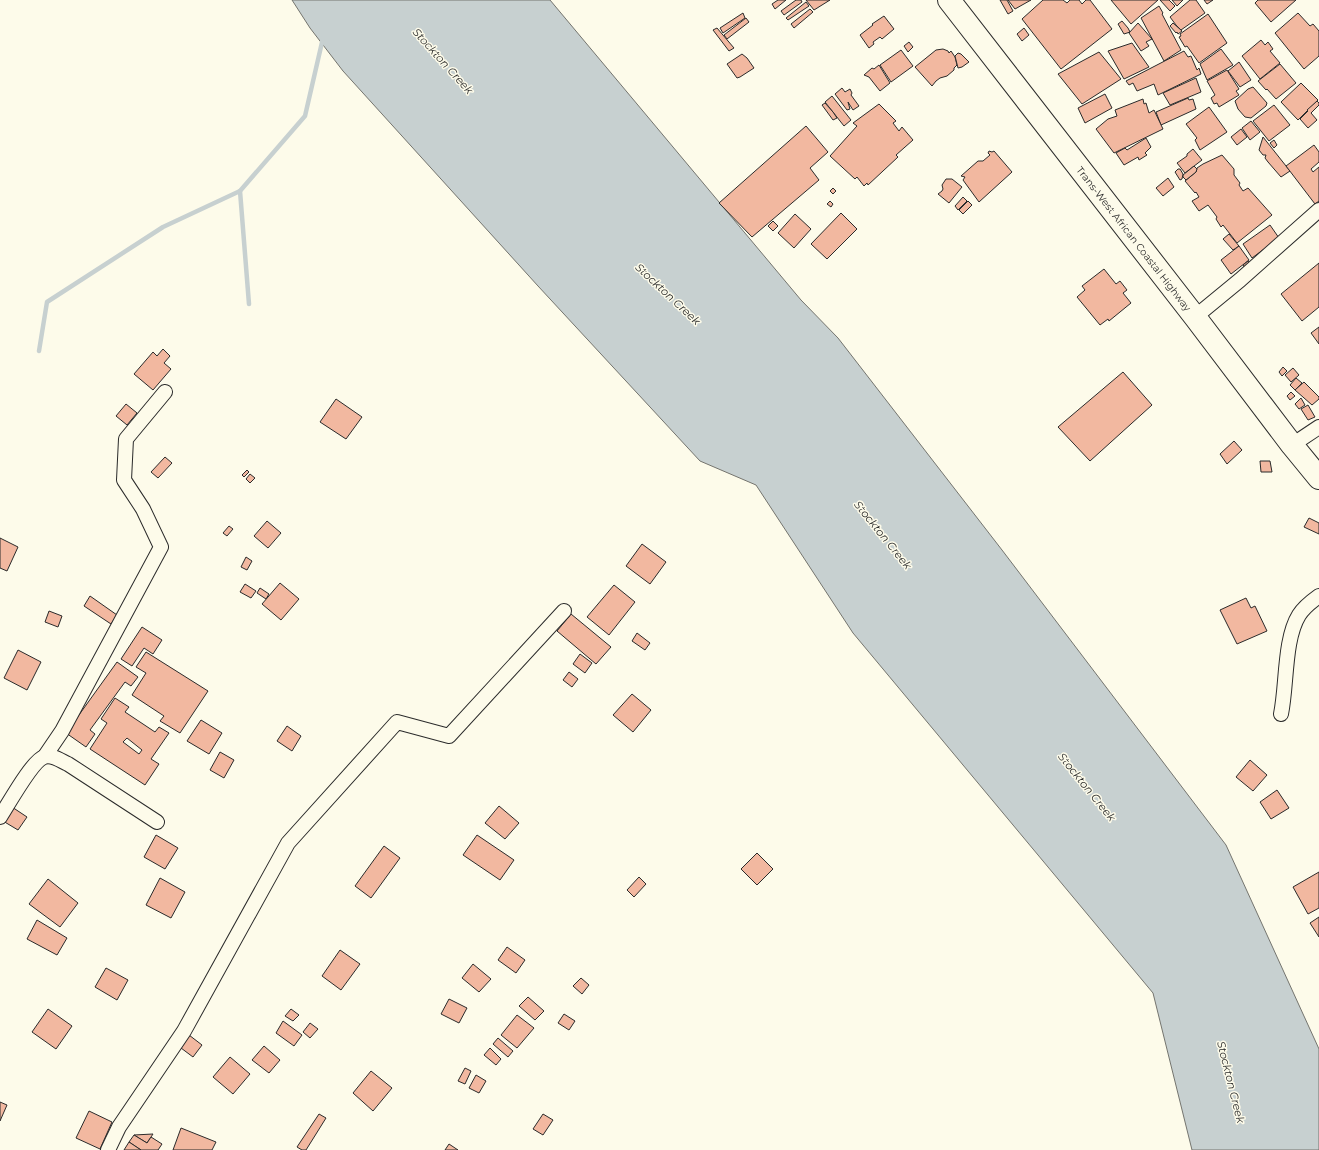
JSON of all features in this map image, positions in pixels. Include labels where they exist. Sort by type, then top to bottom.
[{"type":"highway","name":"Trans-West African Coastal Highway","points":[[949,0],[1319,478]]},
{"type":"street","points":[[1195,317],[1240,280],[1319,210]]},
{"type":"street","points":[[0,818],[32,768],[39,760],[46,756],[62,731],[161,547],[143,509],[124,480],[126,439],[165,392]]},
{"type":"street","points":[[1292,445],[1319,427]]},
{"type":"street","points":[[1281,714],[1291,633],[1299,614],[1319,596]]},
{"type":"street","points":[[108,1150],[119,1127],[184,1031],[288,843],[397,722],[449,736],[564,611]]},
{"type":"street","points":[[46,756],[68,764],[157,822]]},
{"type":"water","name":"Stockton Creek","points":[[292,0],[550,0],[801,300],[838,338],[1002,550],[1226,845],[1319,1049],[1319,1150],[1192,1150],[1153,993],[853,633],[756,485],[700,461],[538,286],[343,71],[310,28]]},
{"type":"building","points":[[778,0],[786,0],[775,9],[772,4]]},
{"type":"building","points":[[796,0],[801,0],[802,2],[784,15],[781,11]]},
{"type":"building","points":[[806,0],[830,0],[814,10]]},
{"type":"building","points":[[1000,0],[1007,0],[1013,11],[1008,14]]},
{"type":"building","points":[[1008,0],[1031,0],[1015,9]]},
{"type":"building","points":[[1043,0],[1063,0],[1067,3],[1070,0],[1079,0],[1082,4],[1086,0],[1090,0],[1112,29],[1061,69],[1022,19]]},
{"type":"building","points":[[1111,0],[1158,0],[1131,24]]},
{"type":"building","points":[[1160,0],[1169,0],[1175,6],[1170,11]]},
{"type":"building","points":[[1172,0],[1183,0],[1177,6]]},
{"type":"building","points":[[1190,0],[1196,0],[1205,13],[1181,30],[1170,17]]},
{"type":"building","points":[[1204,0],[1213,0],[1207,4]]},
{"type":"building","points":[[1258,0],[1296,0],[1271,22],[1255,3]]},
{"type":"building","points":[[806,2],[809,6],[788,20],[786,18]]},
{"type":"building","points":[[1159,6],[1181,50],[1164,61],[1141,18]]},
{"type":"building","points":[[810,9],[813,12],[794,28],[791,24]]},
{"type":"building","points":[[743,13],[745,18],[723,33],[720,28]]},
{"type":"building","points":[[1298,13],[1310,26],[1313,24],[1319,31],[1319,56],[1304,69],[1275,33]]},
{"type":"building","points":[[1208,14],[1227,43],[1199,63],[1187,46],[1185,47],[1179,37],[1181,36],[1180,34]]},
{"type":"building","points":[[884,16],[894,29],[882,39],[880,37],[873,42],[874,44],[869,48],[860,35]]},
{"type":"building","points":[[746,18],[749,22],[727,39],[724,35]]},
{"type":"building","points":[[1122,21],[1130,32],[1124,34],[1118,24]]},
{"type":"building","points":[[1138,23],[1152,39],[1146,42],[1149,46],[1141,51],[1129,33]]},
{"type":"building","points":[[1173,23],[1182,31],[1178,34],[1170,26]]},
{"type":"building","points":[[717,28],[734,48],[729,51],[713,30]]},
{"type":"building","points":[[1024,28],[1029,35],[1022,41],[1017,34]]},
{"type":"building","points":[[1261,40],[1265,45],[1268,42],[1273,49],[1270,51],[1280,63],[1260,79],[1242,56]]},
{"type":"building","points":[[909,42],[913,47],[908,52],[904,46]]},
{"type":"building","points":[[1132,43],[1149,67],[1124,79],[1108,51]]},
{"type":"building","points":[[943,49],[949,53],[951,51],[955,57],[957,65],[947,76],[940,78],[932,86],[915,67],[936,50]]},
{"type":"building","points":[[1221,49],[1233,65],[1207,80],[1200,64]]},
{"type":"building","points":[[901,50],[913,66],[891,82],[880,65]]},
{"type":"building","points":[[1184,51],[1188,57],[1191,56],[1197,70],[1199,68],[1201,74],[1158,95],[1154,84],[1137,91],[1133,83],[1129,85],[1126,81]]},
{"type":"building","points":[[1099,52],[1121,79],[1082,104],[1058,74]]},
{"type":"building","points":[[958,53],[969,62],[958,68],[955,56]]},
{"type":"building","points":[[742,54],[754,68],[737,78],[727,64]]},
{"type":"building","points":[[1239,62],[1251,80],[1240,87],[1228,71]]},
{"type":"building","points":[[1280,64],[1296,83],[1276,99],[1258,81]]},
{"type":"building","points":[[879,65],[890,83],[880,91],[869,77],[864,75],[872,68],[874,69]]},
{"type":"building","points":[[1227,70],[1239,89],[1236,91],[1239,95],[1219,107],[1217,103],[1214,104],[1211,98],[1215,95],[1207,81]]},
{"type":"building","points":[[1196,78],[1201,92],[1170,105],[1163,93]]},
{"type":"building","points":[[1301,83],[1318,100],[1298,120],[1281,102]]},
{"type":"building","points":[[1253,87],[1267,103],[1266,106],[1251,118],[1245,117],[1238,109],[1235,101],[1248,89]]},
{"type":"building","points":[[842,88],[845,92],[850,89],[852,93],[851,95],[859,106],[853,110],[848,102],[850,109],[847,110],[835,94]]},
{"type":"building","points":[[1105,94],[1112,108],[1085,123],[1078,108]]},
{"type":"building","points":[[832,96],[851,120],[844,126],[825,102]]},
{"type":"building","points":[[1188,98],[1189,100],[1193,99],[1196,109],[1161,125],[1156,112]]},
{"type":"building","points":[[1143,99],[1149,113],[1154,110],[1163,129],[1114,153],[1096,129],[1108,119],[1117,116],[1115,110]]},
{"type":"building","points":[[1317,101],[1319,105],[1311,113],[1317,120],[1308,128],[1300,119]]},
{"type":"building","points":[[825,103],[837,118],[833,120],[822,105]]},
{"type":"building","points":[[879,104],[896,121],[893,123],[899,131],[902,127],[913,140],[896,155],[898,157],[868,185],[867,183],[864,186],[857,177],[855,179],[830,156],[857,126],[853,123]]},
{"type":"building","points":[[1274,105],[1290,125],[1269,141],[1253,121]]},
{"type":"building","points":[[1209,107],[1227,132],[1200,150],[1195,140],[1197,138],[1186,124]]},
{"type":"building","points":[[1251,121],[1260,132],[1250,140],[1242,128]]},
{"type":"building","points":[[806,126],[828,152],[810,168],[819,180],[752,237],[719,203]]},
{"type":"building","points":[[1241,129],[1247,137],[1237,145],[1231,137]]},
{"type":"building","points":[[1263,137],[1290,171],[1281,177],[1265,158],[1266,155],[1263,155],[1259,150]]},
{"type":"building","points":[[1146,138],[1151,147],[1145,153],[1147,155],[1139,160],[1138,157],[1124,165],[1116,153],[1125,148],[1127,150]]},
{"type":"building","points":[[1274,140],[1277,145],[1274,148],[1270,143]]},
{"type":"building","points":[[1314,145],[1319,152],[1319,162],[1311,169],[1313,172],[1319,167],[1319,201],[1315,204],[1286,166]]},
{"type":"building","points":[[1193,149],[1202,160],[1185,173],[1177,163],[1187,156],[1187,154]]},
{"type":"building","points":[[989,151],[994,151],[1012,172],[979,202],[963,180],[965,177],[961,176],[978,161],[983,161],[990,155],[988,153]]},
{"type":"building","points":[[1222,155],[1234,169],[1234,175],[1240,183],[1239,185],[1243,191],[1248,188],[1272,215],[1237,243],[1223,225],[1221,227],[1216,219],[1217,217],[1208,205],[1199,211],[1192,201],[1199,197],[1185,181],[1196,172],[1197,168]]},
{"type":"building","points":[[1194,166],[1197,169],[1196,172],[1186,180],[1183,175]]},
{"type":"building","points":[[1180,169],[1183,174],[1182,179],[1180,180],[1175,172]]},
{"type":"building","points":[[1168,178],[1174,187],[1163,196],[1156,188]]},
{"type":"building","points":[[946,179],[952,179],[962,187],[949,203],[938,194],[942,191],[942,185]]},
{"type":"building","points":[[833,188],[836,191],[833,194],[830,191]]},
{"type":"building","points":[[963,197],[967,201],[958,210],[955,206]]},
{"type":"building","points":[[830,201],[833,204],[831,207],[827,204]]},
{"type":"building","points":[[968,201],[972,205],[963,214],[959,210]]},
{"type":"building","points":[[841,213],[857,229],[827,259],[811,244]]},
{"type":"building","points":[[795,214],[811,229],[794,248],[778,233]]},
{"type":"building","points":[[773,221],[778,226],[773,231],[768,226]]},
{"type":"building","points":[[1270,225],[1279,238],[1252,258],[1243,244]]},
{"type":"building","points":[[1229,234],[1239,246],[1233,250],[1223,239]]},
{"type":"building","points":[[1239,246],[1249,260],[1231,274],[1221,260]]},
{"type":"building","points":[[1248,261],[1250,264],[1245,268],[1243,265]]},
{"type":"building","points":[[1319,263],[1319,307],[1302,321],[1281,294]]},
{"type":"building","points":[[1104,269],[1116,284],[1120,281],[1127,290],[1123,293],[1131,303],[1109,321],[1108,319],[1100,325],[1077,297],[1085,290],[1082,286]]},
{"type":"building","points":[[1319,327],[1319,344],[1311,333]]},
{"type":"building","points":[[163,349],[170,356],[164,363],[171,369],[153,390],[134,374],[153,352],[157,356]]},
{"type":"building","points":[[1283,367],[1287,371],[1282,376],[1279,372]]},
{"type":"building","points":[[1293,368],[1299,375],[1291,382],[1285,375]]},
{"type":"building","points":[[1123,372],[1152,405],[1090,461],[1058,427]]},
{"type":"building","points":[[1296,378],[1302,383],[1295,390],[1290,385]]},
{"type":"building","points":[[1304,382],[1319,397],[1319,399],[1312,405],[1295,390]]},
{"type":"building","points":[[1291,392],[1295,396],[1290,400],[1287,396]]},
{"type":"building","points":[[1301,398],[1305,405],[1299,409],[1295,404]]},
{"type":"building","points":[[336,399],[362,417],[346,439],[320,422]]},
{"type":"building","points":[[126,404],[137,413],[127,425],[116,416]]},
{"type":"building","points":[[1308,405],[1315,417],[1308,420],[1301,409]]},
{"type":"building","points":[[1234,441],[1242,450],[1227,464],[1220,454]]},
{"type":"building","points":[[165,457],[172,463],[158,478],[151,472]]},
{"type":"building","points":[[1260,461],[1270,461],[1272,472],[1261,472]]},
{"type":"building","points":[[247,470],[249,472],[244,477],[242,475]]},
{"type":"building","points":[[250,474],[255,478],[250,483],[246,479]]},
{"type":"building","points":[[1309,518],[1319,523],[1319,534],[1304,527]]},
{"type":"building","points":[[267,521],[281,533],[268,548],[254,536]]},
{"type":"building","points":[[229,526],[233,529],[227,536],[223,533]]},
{"type":"building","points":[[0,538],[18,547],[7,571],[0,568]]},
{"type":"building","points":[[642,544],[666,562],[650,584],[626,566]]},
{"type":"building","points":[[246,557],[252,561],[247,570],[241,567]]},
{"type":"building","points":[[280,583],[299,599],[281,620],[262,604]]},
{"type":"building","points":[[245,584],[256,591],[251,598],[240,592]]},
{"type":"building","points":[[614,585],[635,602],[609,635],[587,617]]},
{"type":"building","points":[[260,588],[269,594],[266,599],[257,593]]},
{"type":"building","points":[[90,596],[117,615],[111,624],[84,606]]},
{"type":"building","points":[[1246,598],[1251,608],[1255,606],[1267,631],[1237,644],[1220,610]]},
{"type":"building","points":[[49,611],[62,616],[58,627],[45,622]]},
{"type":"building","points":[[571,614],[611,647],[596,664],[557,631]]},
{"type":"building","points":[[142,627],[162,640],[153,654],[144,648],[132,666],[121,659]]},
{"type":"building","points":[[637,633],[650,643],[645,650],[632,641]]},
{"type":"building","points":[[18,650],[41,662],[27,690],[4,678]]},
{"type":"building","points":[[146,652],[208,691],[180,733],[160,721],[164,716],[132,695],[146,673],[136,667]]},
{"type":"building","points":[[580,654],[592,663],[585,673],[573,664]]},
{"type":"building","points":[[117,662],[138,677],[131,686],[125,682],[90,730],[95,734],[86,747],[66,733]]},
{"type":"building","points":[[569,672],[578,679],[572,687],[563,680]]},
{"type":"building","points":[[632,694],[651,710],[633,732],[613,715]]},
{"type":"building","points":[[115,698],[129,707],[125,712],[155,732],[159,727],[169,733],[151,759],[159,764],[145,785],[90,749],[107,723],[101,719]],"holes":[[[127,738],[142,750],[139,754],[123,742]]]},
{"type":"building","points":[[201,720],[222,733],[209,754],[187,741]]},
{"type":"building","points":[[287,726],[301,736],[292,751],[277,741]]},
{"type":"building","points":[[220,752],[234,760],[224,778],[210,770]]},
{"type":"building","points":[[1250,760],[1267,775],[1253,791],[1236,777]]},
{"type":"building","points":[[1277,790],[1289,808],[1271,819],[1260,802]]},
{"type":"building","points":[[499,806],[519,823],[505,839],[485,823]]},
{"type":"building","points":[[12,807],[27,817],[18,830],[3,821]]},
{"type":"building","points":[[156,835],[178,848],[165,869],[144,857]]},
{"type":"building","points":[[477,835],[514,860],[500,880],[463,855]]},
{"type":"building","points":[[384,846],[400,858],[371,898],[355,886]]},
{"type":"building","points":[[757,853],[773,869],[757,885],[741,869]]},
{"type":"building","points":[[1319,872],[1319,908],[1308,914],[1293,887]]},
{"type":"building","points":[[639,877],[646,884],[634,897],[627,890]]},
{"type":"building","points":[[160,878],[185,892],[171,918],[146,905]]},
{"type":"building","points":[[48,879],[78,903],[60,927],[29,904]]},
{"type":"building","points":[[1319,917],[1319,937],[1310,923]]},
{"type":"building","points":[[37,920],[67,938],[57,955],[27,939]]},
{"type":"building","points":[[507,947],[525,960],[516,973],[498,960]]},
{"type":"building","points":[[340,950],[360,964],[341,990],[322,976]]},
{"type":"building","points":[[473,964],[491,979],[479,992],[462,978]]},
{"type":"building","points":[[106,968],[128,980],[117,1000],[95,987]]},
{"type":"building","points":[[581,978],[589,985],[582,994],[573,986]]},
{"type":"building","points":[[528,997],[544,1011],[535,1020],[519,1006]]},
{"type":"building","points":[[449,999],[467,1008],[459,1023],[441,1014]]},
{"type":"building","points":[[48,1009],[72,1026],[56,1049],[32,1032]]},
{"type":"building","points":[[291,1009],[299,1015],[293,1021],[285,1016]]},
{"type":"building","points":[[564,1014],[575,1021],[569,1030],[558,1023]]},
{"type":"building","points":[[517,1015],[534,1028],[517,1048],[501,1035]]},
{"type":"building","points":[[283,1021],[302,1035],[294,1046],[276,1033]]},
{"type":"building","points":[[310,1023],[318,1029],[310,1038],[303,1032]]},
{"type":"building","points":[[189,1035],[202,1045],[193,1057],[181,1048]]},
{"type":"building","points":[[498,1038],[513,1051],[508,1057],[493,1044]]},
{"type":"building","points":[[264,1046],[280,1060],[269,1073],[252,1060]]},
{"type":"building","points":[[490,1048],[501,1059],[496,1065],[484,1055]]},
{"type":"building","points":[[230,1057],[250,1074],[233,1094],[213,1077]]},
{"type":"building","points":[[465,1068],[471,1071],[465,1084],[458,1081]]},
{"type":"building","points":[[371,1071],[392,1088],[373,1111],[353,1093]]},
{"type":"building","points":[[476,1075],[486,1081],[479,1093],[469,1088]]},
{"type":"building","points":[[0,1102],[7,1105],[0,1121]]},
{"type":"building","points":[[89,1111],[112,1122],[100,1149],[76,1138]]},
{"type":"building","points":[[319,1114],[326,1118],[306,1150],[302,1150],[297,1147]]},
{"type":"building","points":[[543,1114],[553,1120],[543,1135],[533,1129]]},
{"type":"building","points":[[181,1128],[216,1142],[212,1150],[173,1150]]},
{"type":"building","points":[[153,1134],[147,1143],[134,1135]]},
{"type":"building","points":[[134,1135],[147,1143],[151,1137],[162,1144],[158,1150],[141,1150],[129,1142]]},
{"type":"building","points":[[129,1142],[141,1150],[124,1150]]},
{"type":"building","points":[[449,1144],[458,1150],[445,1150]]},
{"type":"waterway","points":[[39,351],[47,302],[163,227],[240,191],[305,116],[323,38]]},
{"type":"waterway","points":[[240,191],[249,304]]}]
